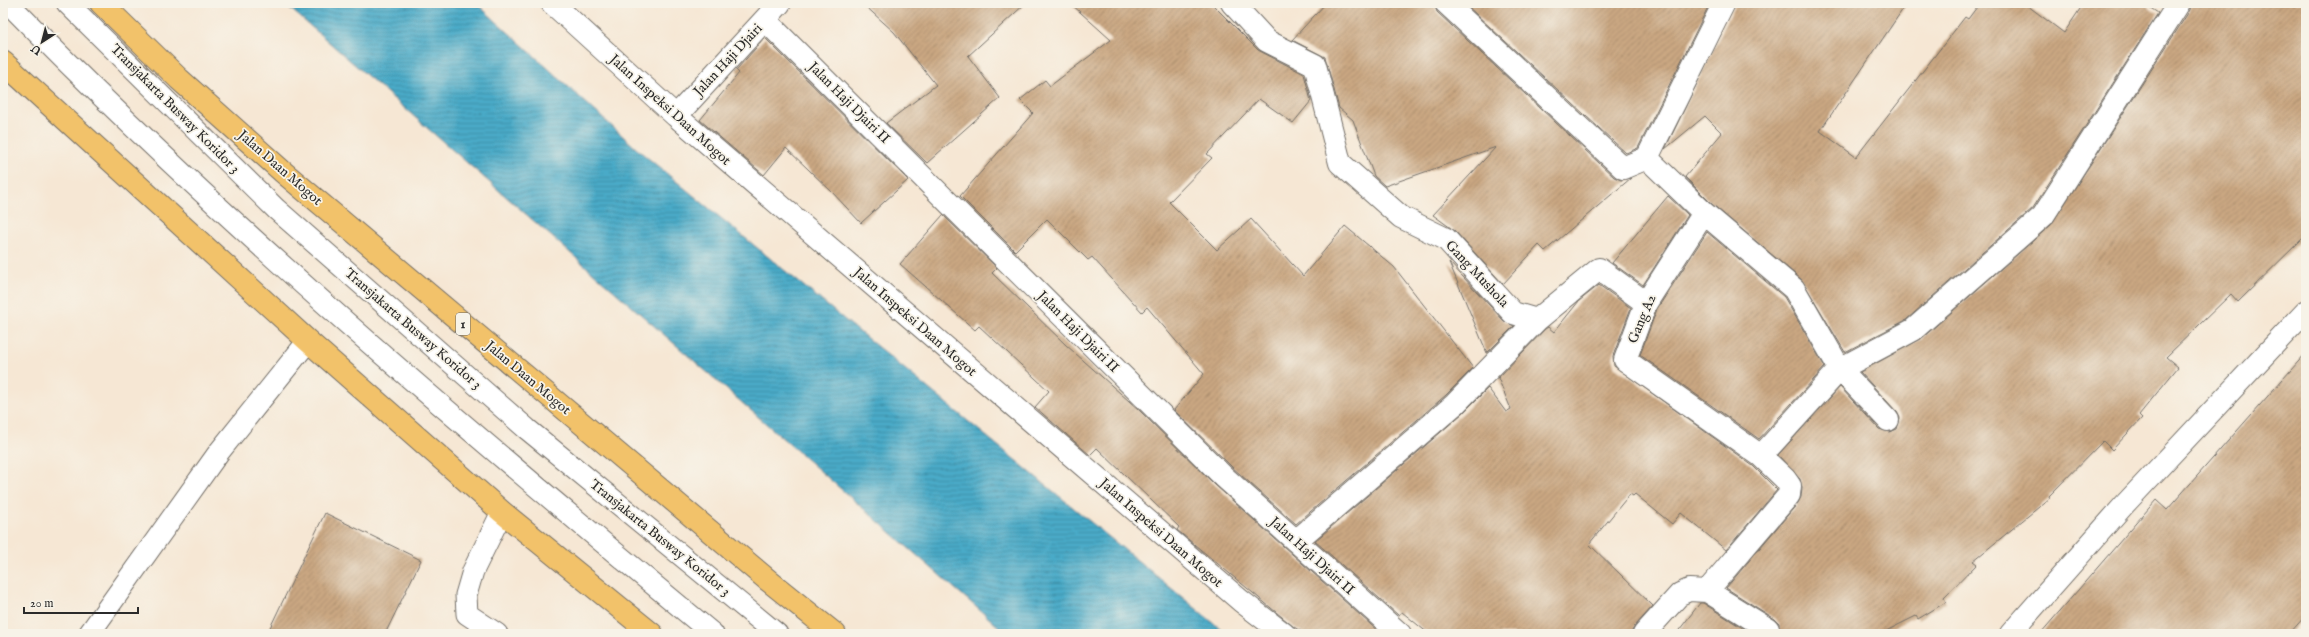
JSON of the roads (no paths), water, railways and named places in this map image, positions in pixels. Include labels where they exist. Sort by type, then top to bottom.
[{"type":"highway","name":"Jalan Daan Mogot","points":[[101,3],[179,79],[283,172],[751,566],[835,634]]},
{"type":"highway","points":[[3,62],[308,341],[502,512],[647,632]]},
{"type":"street","name":"Jalan Inspeksi Daan Mogot","points":[[552,3],[676,116],[1240,601],[1284,634]]},
{"type":"street","name":"Jalan Haji Djairi","points":[[676,116],[780,3]]},
{"type":"street","name":"Gang Mushola","points":[[1232,3],[1267,41],[1315,65],[1340,163],[1400,217],[1446,239],[1513,313],[1537,320]]},
{"type":"street","points":[[1446,3],[1623,168],[1647,158],[1724,3]]},
{"type":"street","points":[[1761,456],[1840,369],[1913,330],[2043,216],[2179,3]]},
{"type":"street","name":"Jalan Haji Djairi II","points":[[765,20],[1223,476],[1400,634]]},
{"type":"street","points":[[1647,158],[1704,213],[1794,289],[1840,369],[1888,420]]},
{"type":"street","name":"Gang A2","points":[[1704,213],[1646,303],[1625,360],[1761,456],[1785,478],[1790,486],[1789,495],[1707,591]]},
{"type":"street","points":[[1296,541],[1455,404],[1537,320],[1599,268],[1646,303]]},
{"type":"street","points":[[1644,634],[1680,594],[1689,590],[1707,591],[1768,629]]},
{"type":"lane","points":[[8,3],[58,54],[252,240],[492,450],[714,634]]},
{"type":"lane","name":"Transjakarta Busway Koridor 3","points":[[68,3],[276,209],[527,429],[777,634]]},
{"type":"lane","points":[[2010,634],[2125,504],[2306,311]]},
{"type":"lane","points":[[89,634],[219,452],[308,341]]},
{"type":"lane","points":[[497,634],[467,614],[466,595],[473,571],[502,512]]},
{"type":"water","points":[[284,3],[476,3],[637,149],[1227,634],[1007,634]]}]
